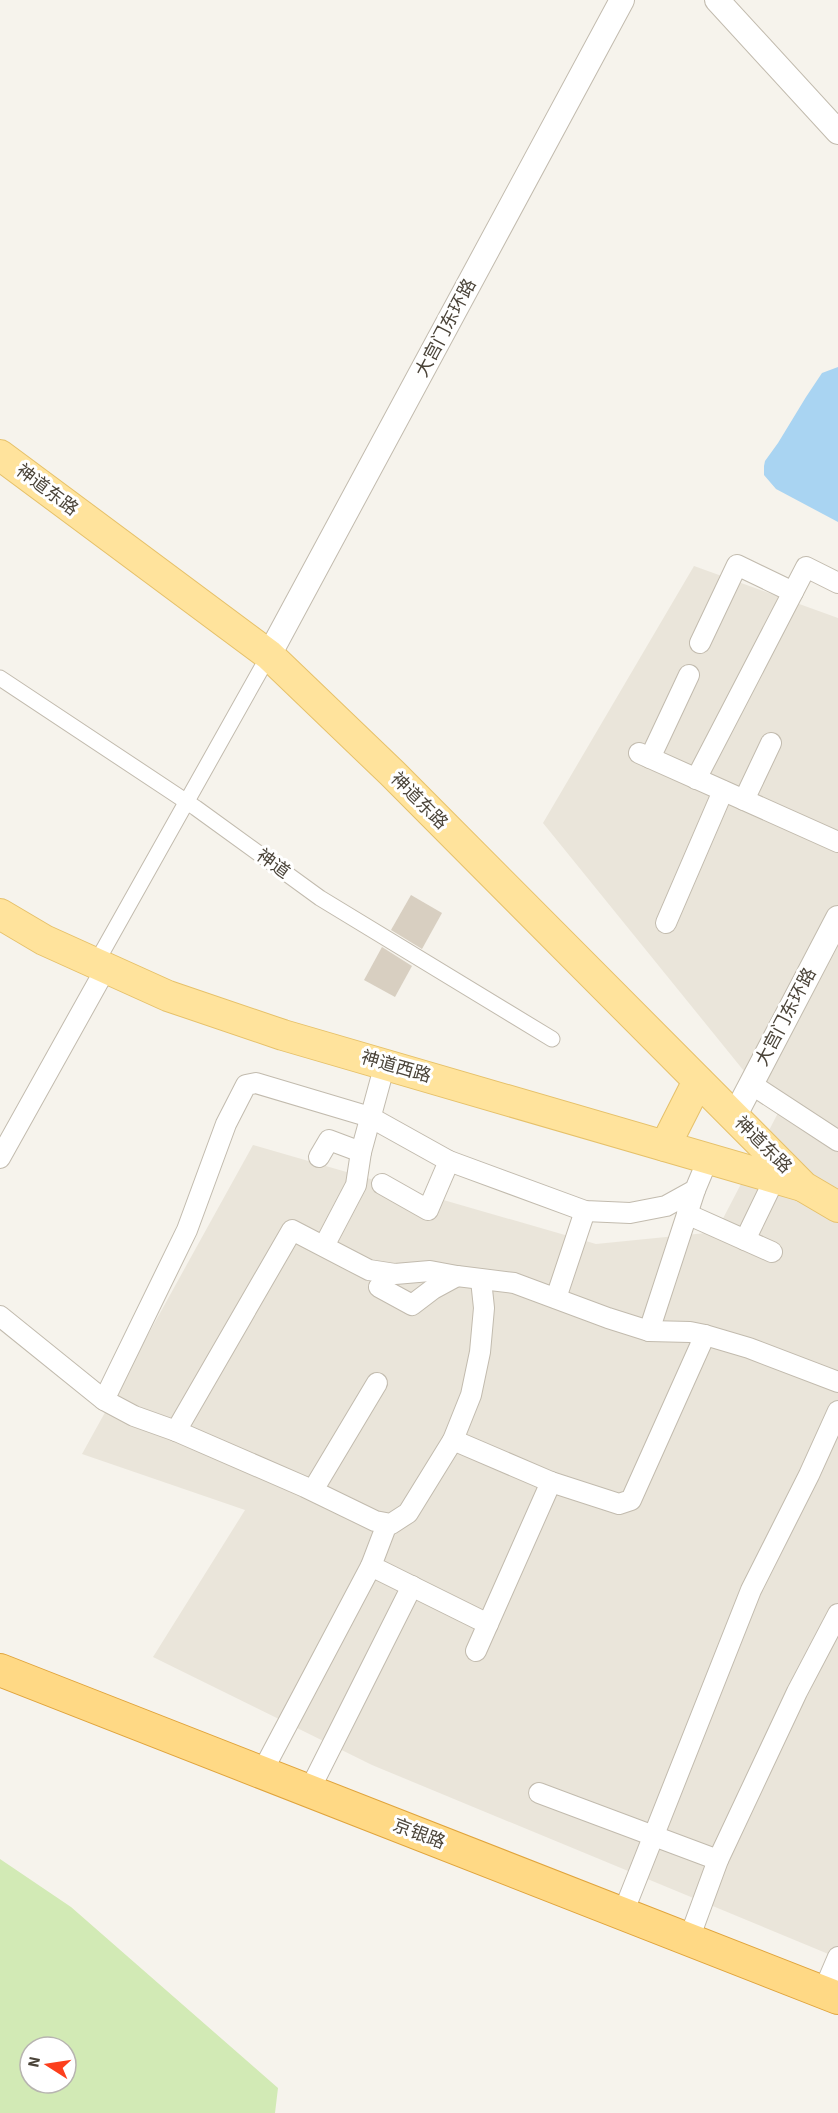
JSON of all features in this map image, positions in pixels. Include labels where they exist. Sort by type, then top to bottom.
[{"type":"highway","name":"京银路","points":[[0,1662],[263,1769]]},
{"type":"highway","name":"京银路","points":[[0,1670],[310,1787],[690,1935],[833,1983]]},
{"type":"main road","name":"神道东路","points":[[0,455],[270,655],[392,773],[804,1187]]},
{"type":"main road","name":"神道西路","points":[[0,914],[44,940],[168,996],[283,1035],[804,1187]]},
{"type":"main road","points":[[665,1146],[676,1112],[698,1081]]},
{"type":"main road","points":[[804,1187],[838,1207]]},
{"type":"street","name":"大宫门东环路","points":[[270,655],[622,0]]},
{"type":"street","points":[[717,0],[838,132]]},
{"type":"street","points":[[700,643],[737,565],[793,592]]},
{"type":"street","points":[[696,778],[806,567],[838,583]]},
{"type":"street","points":[[0,1158],[186,802],[270,655]]},
{"type":"street","points":[[689,675],[644,755],[838,842]]},
{"type":"street","name":"神道","points":[[0,678],[186,802],[320,898],[552,1039]]},
{"type":"street","points":[[744,800],[771,743]]},
{"type":"street","points":[[666,923],[723,790]]},
{"type":"street","name":"大宫门东环路","points":[[734,1117],[838,918]]},
{"type":"street","points":[[324,1246],[356,1185],[361,1152],[385,1064]]},
{"type":"street","points":[[104,1400],[187,1230],[226,1124],[246,1085],[256,1083],[370,1117],[449,1161],[585,1211],[630,1213],[666,1206],[695,1190]]},
{"type":"street","points":[[751,1084],[838,1142]]},
{"type":"street","points":[[320,1156],[329,1140],[361,1152]]},
{"type":"street","points":[[649,1331],[695,1190],[708,1159]]},
{"type":"street","points":[[382,1184],[428,1210],[449,1161]]},
{"type":"street","points":[[745,1240],[775,1178]]},
{"type":"street","points":[[556,1298],[585,1211]]},
{"type":"street","points":[[687,1214],[772,1252]]},
{"type":"street","points":[[176,1431],[292,1230],[369,1270],[395,1274],[430,1271],[514,1283],[649,1331],[690,1332],[749,1348],[838,1382]]},
{"type":"street","points":[[378,1287],[412,1305],[433,1289],[457,1276]]},
{"type":"street","points":[[0,1316],[104,1400],[134,1416],[176,1431],[313,1490],[375,1521],[391,1524],[408,1513],[453,1440],[471,1395],[480,1352],[484,1308],[481,1280]]},
{"type":"street","points":[[453,1440],[551,1482],[619,1504],[631,1500],[705,1335]]},
{"type":"street","points":[[313,1490],[377,1383]]},
{"type":"street","points":[[624,1909],[751,1590],[838,1412]]},
{"type":"street","points":[[476,1651],[551,1482]]},
{"type":"street","points":[[263,1769],[371,1566],[387,1524]]},
{"type":"street","points":[[371,1566],[488,1624]]},
{"type":"street","points":[[310,1787],[412,1586]]},
{"type":"street","points":[[690,1935],[718,1860],[797,1692],[838,1614]]},
{"type":"street","points":[[540,1793],[718,1860]]},
{"type":"shaded area","points":[[694,566],[838,618],[838,1958],[372,1765],[153,1657],[245,1510],[82,1454],[253,1145],[596,1244],[716,1232],[778,1113],[543,823]]},
{"type":"green space","points":[[0,1859],[71,1907],[278,2088],[275,2113],[0,2113]]},
{"type":"water","points":[[838,367],[838,522],[776,489],[764,475],[764,466],[822,373]]},
{"type":"building","points":[[411,895],[442,913],[422,949],[391,930]]},
{"type":"building","points":[[382,947],[412,966],[395,997],[364,980]]}]
